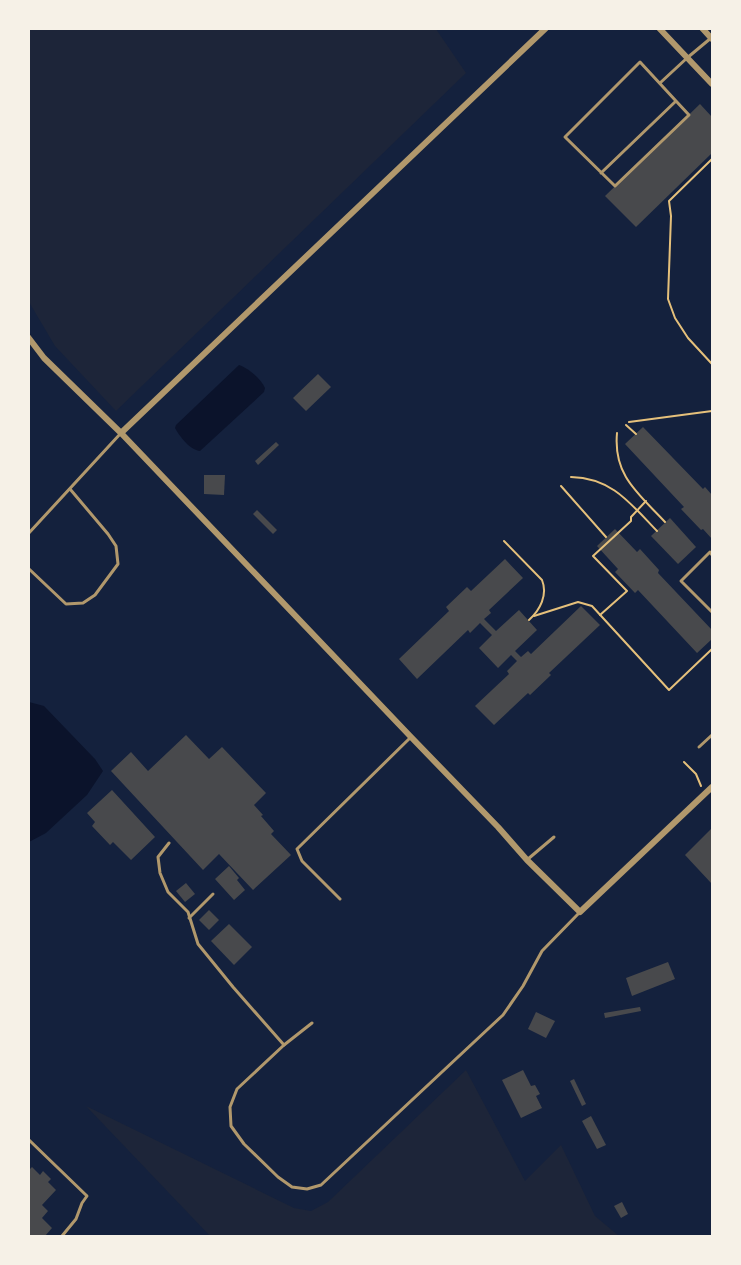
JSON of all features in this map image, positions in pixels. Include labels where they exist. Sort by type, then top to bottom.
[{"type":"street","points":[[121,433],[546,28]]},
{"type":"street","points":[[659,28],[712,84]]},
{"type":"street","points":[[702,28],[712,38]]},
{"type":"street","points":[[28,336],[44,358],[121,433],[580,912],[712,787]]},
{"type":"lane","points":[[660,84],[712,38]]},
{"type":"lane","points":[[639,62],[660,84],[689,114],[615,186],[565,136],[639,62]]},
{"type":"lane","points":[[601,173],[676,101]]},
{"type":"lane","points":[[28,534],[121,433]]},
{"type":"lane","points":[[28,568],[66,604],[83,603],[95,595],[118,564],[116,546],[70,489]]},
{"type":"lane","points":[[712,555],[710,552],[681,581],[712,612]]},
{"type":"lane","points":[[699,747],[712,735]]},
{"type":"lane","points":[[340,899],[302,861],[297,849],[411,737]]},
{"type":"lane","points":[[528,860],[554,837]]},
{"type":"lane","points":[[169,843],[158,857],[160,873],[168,892],[188,912],[198,944],[284,1045]]},
{"type":"lane","points":[[189,918],[213,894]]},
{"type":"lane","points":[[312,1023],[284,1045],[237,1089],[230,1107],[231,1126],[244,1144],[278,1177],[292,1186],[306,1189],[321,1185],[503,1015],[523,986],[542,951],[580,912]]},
{"type":"lane","points":[[28,1140],[87,1196],[76,1219],[62,1236]]},
{"type":"path","points":[[712,159],[669,201],[671,216],[668,299],[675,318],[688,338],[712,364]]},
{"type":"path","points":[[629,422],[712,411]]},
{"type":"path","points":[[626,425],[636,434]]},
{"type":"path","points":[[617,433],[616,447],[625,477],[631,487],[665,522]]},
{"type":"path","points":[[571,477],[598,481],[624,496],[657,531]]},
{"type":"path","points":[[561,486],[606,537]]},
{"type":"path","points":[[600,615],[627,591],[593,556],[631,521],[631,517],[646,501]]},
{"type":"path","points":[[504,541],[542,580],[544,587],[542,603],[529,620]]},
{"type":"path","points":[[534,616],[578,602],[592,606],[669,690],[712,649]]},
{"type":"path","points":[[684,762],[696,774],[707,792]]},
{"type":"shaded area","points":[[29,28],[436,29],[466,73],[116,411],[55,346],[29,302]]},
{"type":"shaded area","points":[[239,365],[257,378],[265,388],[264,392],[200,451],[193,448],[180,435],[175,428],[176,425]]},
{"type":"shaded area","points":[[29,702],[44,706],[95,759],[103,771],[87,795],[46,833],[29,842]]},
{"type":"shaded area","points":[[466,1070],[525,1181],[561,1145],[595,1216],[619,1236],[210,1236],[86,1106],[294,1208],[311,1211],[328,1202]]},
{"type":"building","points":[[700,104],[712,117],[712,153],[636,227],[605,196]]},
{"type":"building","points":[[318,374],[331,387],[306,411],[293,398]]},
{"type":"building","points":[[643,427],[703,489],[705,487],[712,495],[712,539],[681,509],[684,507],[625,444]]},
{"type":"building","points":[[276,442],[279,445],[258,465],[255,461]]},
{"type":"building","points":[[204,475],[225,475],[224,495],[204,494]]},
{"type":"building","points":[[257,510],[277,530],[273,534],[253,514]]},
{"type":"building","points":[[670,518],[696,547],[678,564],[651,536]]},
{"type":"building","points":[[615,529],[637,552],[640,549],[659,570],[658,573],[712,630],[712,639],[697,653],[638,590],[635,593],[615,572],[618,569],[597,546]]},
{"type":"building","points":[[505,559],[523,578],[489,610],[491,613],[484,619],[496,631],[519,610],[537,630],[515,651],[521,657],[528,651],[531,654],[581,606],[600,625],[549,673],[551,675],[530,695],[528,693],[494,725],[475,706],[509,674],[507,671],[517,661],[511,655],[498,668],[479,648],[492,635],[480,623],[470,633],[468,630],[417,679],[399,659],[449,611],[446,607],[467,587],[471,591]]},
{"type":"building","points":[[186,735],[209,759],[222,747],[266,793],[254,805],[274,831],[271,834],[291,855],[253,890],[219,854],[203,870],[111,771],[131,752],[148,771]]},
{"type":"building","points":[[112,790],[155,837],[131,860],[113,842],[110,845],[92,826],[95,822],[87,813]]},
{"type":"building","points":[[712,828],[712,884],[685,855]]},
{"type":"building","points":[[229,866],[245,890],[234,900],[215,879]]},
{"type":"building","points":[[186,883],[195,894],[185,902],[176,891]]},
{"type":"building","points":[[209,910],[219,920],[209,930],[199,920]]},
{"type":"building","points":[[229,924],[252,947],[234,965],[211,941]]},
{"type":"building","points":[[668,962],[675,979],[632,996],[626,978]]},
{"type":"building","points":[[640,1007],[641,1011],[605,1018],[604,1013]]},
{"type":"building","points":[[536,1012],[555,1021],[546,1038],[528,1029]]},
{"type":"building","points":[[523,1070],[531,1086],[535,1085],[540,1094],[536,1096],[542,1108],[521,1118],[502,1080]]},
{"type":"building","points":[[574,1079],[586,1104],[582,1106],[570,1081]]},
{"type":"building","points":[[591,1116],[606,1145],[597,1149],[582,1121]]},
{"type":"building","points":[[32,1167],[40,1175],[43,1171],[51,1179],[48,1182],[56,1190],[42,1205],[48,1211],[42,1218],[52,1228],[45,1236],[28,1236],[28,1171]]},
{"type":"building","points":[[622,1202],[628,1214],[621,1218],[614,1206]]}]
